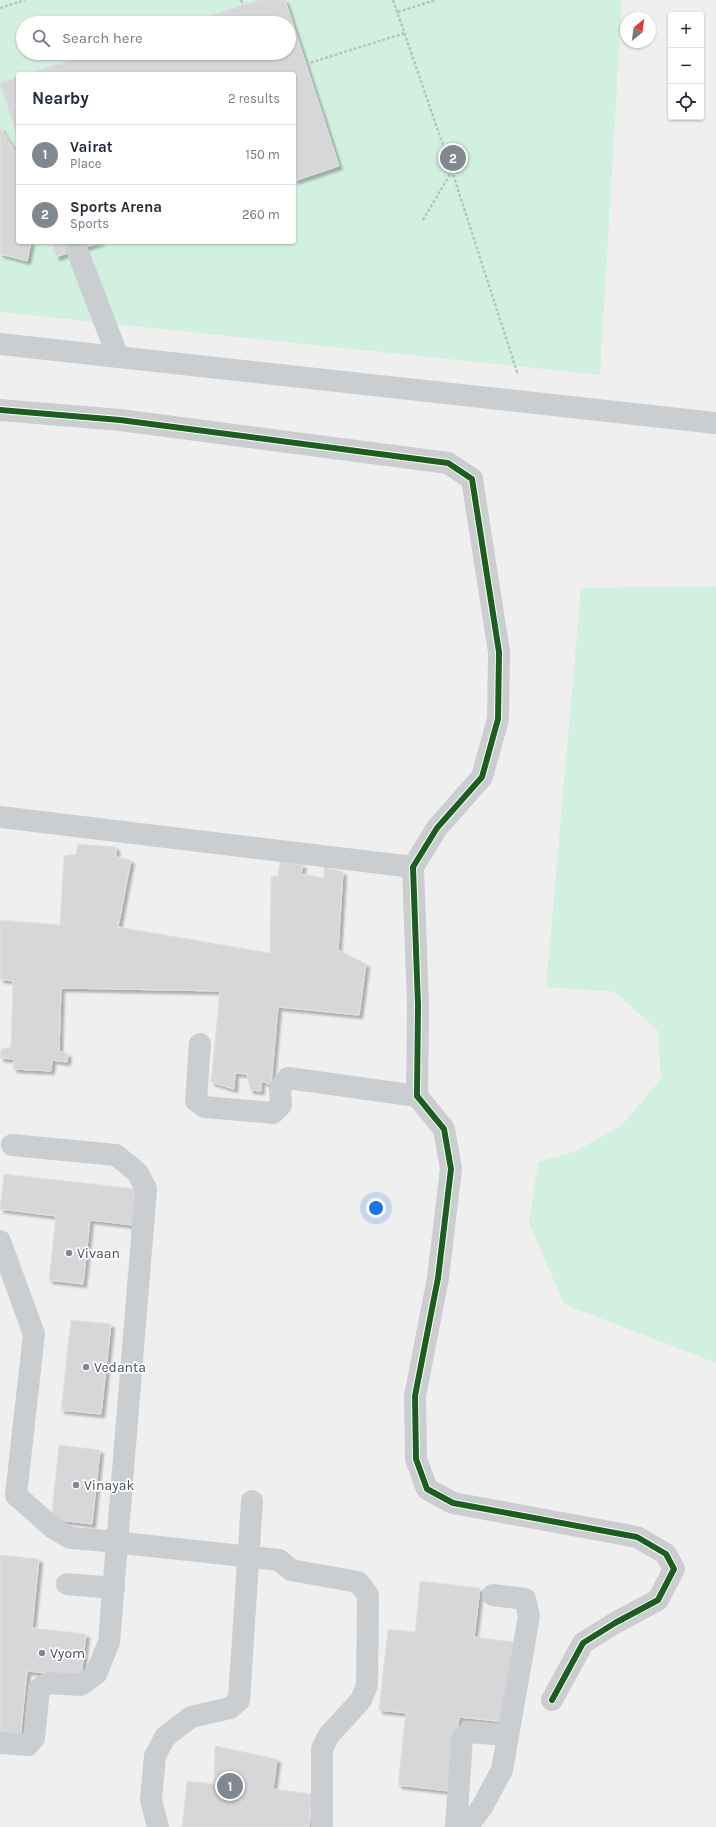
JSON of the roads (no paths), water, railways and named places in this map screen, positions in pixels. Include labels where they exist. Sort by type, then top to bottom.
[{"type":"street","points":[[77,250],[118,357]]},
{"type":"street","points":[[0,344],[716,423]]},
{"type":"street","points":[[0,410],[120,420],[448,463],[472,479],[499,652],[498,719],[482,777],[437,828],[413,867],[418,1005],[417,1096],[444,1129],[451,1169],[438,1278],[415,1396],[416,1459],[427,1489],[453,1504],[636,1537],[666,1554],[674,1569],[658,1600],[615,1623],[583,1643],[552,1700]]},
{"type":"street","points":[[0,817],[413,867]]},
{"type":"street","points":[[200,1044],[196,1102],[205,1107],[272,1113],[281,1105],[280,1088],[288,1078],[417,1096]]},
{"type":"street","points":[[0,1744],[28,1745],[34,1738],[39,1689],[48,1683],[81,1685],[96,1674],[109,1642],[146,1189],[138,1173],[116,1155],[12,1145]]},
{"type":"street","points":[[0,1241],[34,1334],[16,1495],[53,1528],[70,1538],[279,1560],[291,1570],[358,1582],[368,1595],[368,1685],[361,1700],[328,1735],[322,1749],[322,1827]]},
{"type":"street","points":[[158,1827],[151,1800],[155,1756],[165,1737],[191,1717],[230,1708],[239,1700],[252,1500]]},
{"type":"street","points":[[67,1584],[114,1588]]},
{"type":"street","points":[[467,1827],[482,1807],[502,1770],[529,1616],[525,1599],[493,1595]]},
{"type":"street","points":[[456,1827],[462,1739],[469,1732],[508,1735]]},
{"type":"place","name":"Sports Arena","points":[[453,158]]},
{"type":"place","name":"Vivaan","points":[[69,1253]]},
{"type":"place","name":"Vedanta","points":[[86,1367]]},
{"type":"place","name":"Vinayak","points":[[76,1485]]},
{"type":"place","name":"Vyom","points":[[42,1653]]},
{"type":"place","name":"Vairat","points":[[230,1786]]}]
